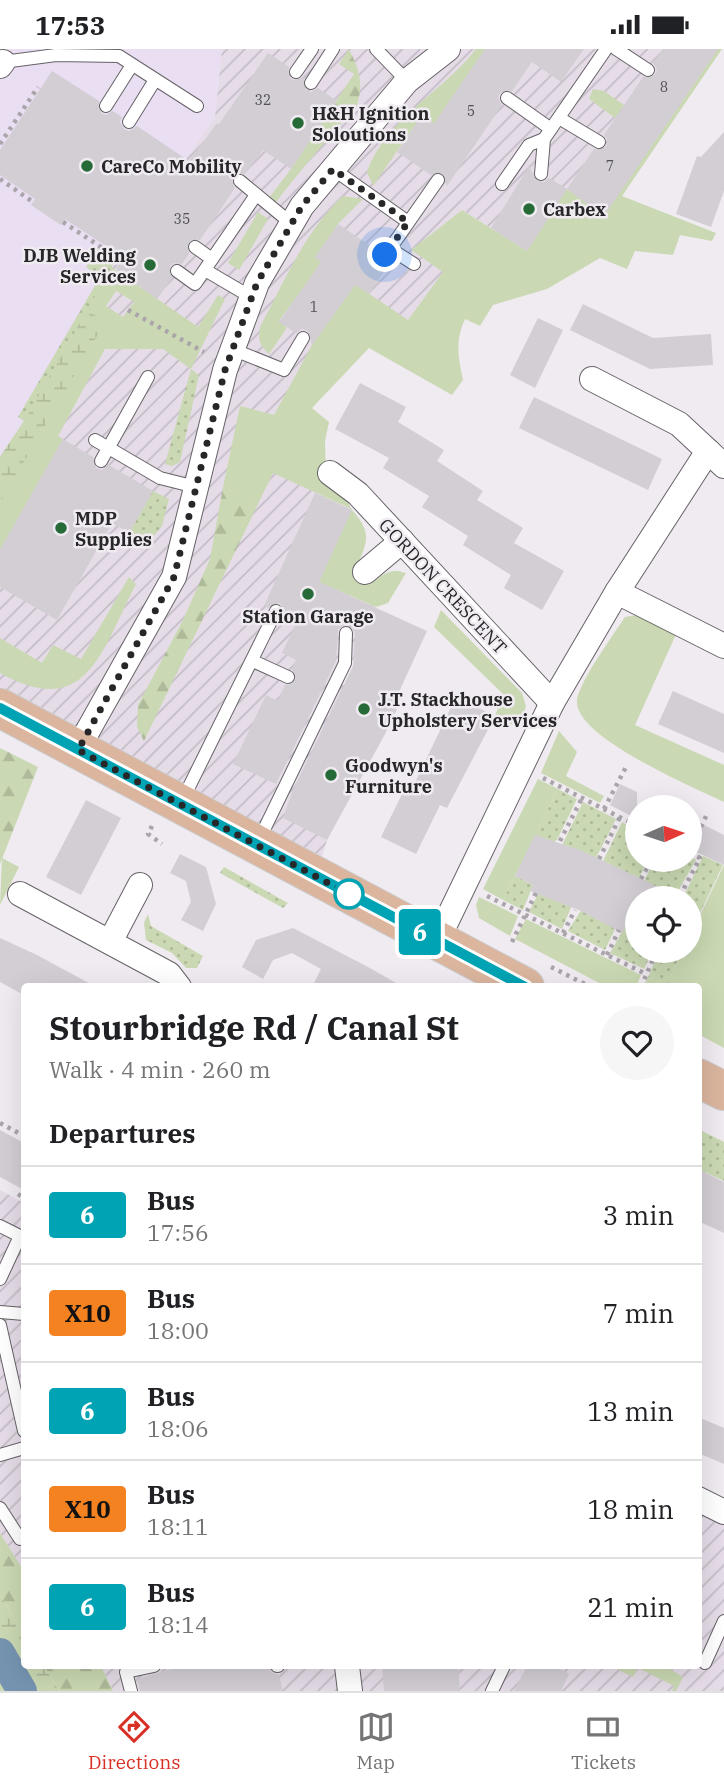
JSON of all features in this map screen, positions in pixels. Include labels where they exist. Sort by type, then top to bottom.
[{"type":"main road","points":[[0,708],[437,941],[521,969]]},
{"type":"main road","points":[[702,1080],[724,1091]]},
{"type":"street","points":[[78,750],[174,577],[230,355],[251,297],[292,224],[333,169],[407,81],[448,49]]},
{"type":"street","points":[[437,941],[552,703],[617,591],[716,458],[679,424],[592,379]]},
{"type":"street","name":"GORDON CRESCENT","points":[[330,473],[358,494],[552,703]]},
{"type":"street","points":[[365,572],[401,541]]},
{"type":"street","points":[[617,591],[724,646]]},
{"type":"street","points":[[110,941],[140,885]]},
{"type":"street","points":[[20,894],[169,974],[176,983]]},
{"type":"street","points":[[702,1501],[724,1511]]},
{"type":"street","points":[[347,1669],[349,1691]]},
{"type":"lane","points":[[296,72],[312,49]]},
{"type":"lane","points":[[311,83],[333,49]]},
{"type":"lane","points":[[376,49],[407,81]]},
{"type":"lane","points":[[502,184],[529,145],[547,134],[606,49]]},
{"type":"lane","points":[[616,49],[648,70]]},
{"type":"lane","points":[[1,64],[69,55],[119,56],[197,106]]},
{"type":"lane","points":[[106,106],[132,65]]},
{"type":"lane","points":[[130,122],[155,79]]},
{"type":"lane","points":[[507,98],[547,134]]},
{"type":"lane","points":[[559,118],[599,142]]},
{"type":"lane","points":[[541,174],[547,134]]},
{"type":"lane","points":[[333,169],[408,222]]},
{"type":"lane","points":[[414,264],[387,252],[438,180]]},
{"type":"lane","points":[[240,181],[292,224]]},
{"type":"lane","points":[[177,271],[195,284],[257,195]]},
{"type":"lane","points":[[195,247],[209,265],[251,297]]},
{"type":"lane","points":[[230,355],[284,370],[303,338]]},
{"type":"lane","points":[[101,461],[148,377]]},
{"type":"lane","points":[[95,440],[160,478],[196,487]]},
{"type":"lane","points":[[180,804],[276,611]]},
{"type":"lane","points":[[256,845],[345,663],[346,633]]},
{"type":"lane","points":[[253,661],[288,677]]},
{"type":"lane","points":[[0,1226],[21,1235]]},
{"type":"lane","points":[[0,1279],[21,1240]]},
{"type":"lane","points":[[0,1312],[21,1314]]},
{"type":"lane","points":[[0,1325],[21,1418]]},
{"type":"lane","points":[[0,1455],[21,1449]]},
{"type":"lane","points":[[0,1509],[21,1538]]},
{"type":"lane","points":[[705,1663],[724,1621]]},
{"type":"lane","points":[[131,1691],[126,1672],[140,1669]]},
{"type":"lane","points":[[492,1691],[503,1669]]},
{"type":"path","points":[[0,144],[38,87]]},
{"type":"path","points":[[0,179],[33,202]]},
{"type":"path","points":[[64,222],[116,257]]},
{"type":"path","points":[[128,310],[200,350],[230,355]]},
{"type":"path","points":[[604,809],[628,765]]},
{"type":"path","points":[[536,774],[625,820]]},
{"type":"path","points":[[560,841],[582,798]]},
{"type":"path","points":[[702,825],[708,812]]},
{"type":"path","points":[[599,859],[620,817]]},
{"type":"path","points":[[641,880],[645,872]]},
{"type":"path","points":[[478,891],[646,974]]},
{"type":"path","points":[[521,969],[525,914],[536,893]]},
{"type":"path","points":[[563,933],[575,910]]},
{"type":"path","points":[[607,955],[619,930]]},
{"type":"path","points":[[500,941],[521,969],[575,983]]},
{"type":"path","points":[[643,983],[651,963]]},
{"type":"path","points":[[0,1123],[21,1134]]},
{"type":"shaded area","points":[[222,49],[215,117],[111,267],[24,421],[0,457],[0,50]]},
{"type":"shaded area","points":[[222,49],[721,49],[622,196],[527,251],[462,210],[412,250],[444,272],[408,321],[369,294],[273,472],[352,510],[319,581],[376,607],[342,684],[397,709],[327,840],[316,876],[0,707],[0,457],[24,421],[111,267],[215,117]]},
{"type":"shaded area","points":[[0,1190],[21,1201],[21,1566],[0,1533]]},
{"type":"shaded area","points":[[702,1501],[724,1512],[724,1691],[113,1691],[102,1669],[702,1669]]},
{"type":"green space","points":[[349,49],[359,77],[357,105],[298,174],[291,169],[354,74],[339,64]]},
{"type":"green space","points":[[476,49],[513,49],[531,62],[512,91],[474,65],[434,124],[422,115],[373,186],[367,172],[387,136]]},
{"type":"green space","points":[[718,49],[722,49],[622,196],[716,233],[712,241],[680,235],[673,255],[635,251],[627,269],[600,258],[547,289],[493,305],[480,326],[465,319],[458,349],[463,380],[452,395],[369,348],[312,408],[329,422],[325,441],[326,477],[343,493],[366,533],[363,553],[355,570],[369,585],[391,572],[406,573],[388,603],[376,607],[319,582],[351,509],[273,473],[259,502],[223,487],[240,406],[274,415],[312,345],[349,293],[316,270],[279,321],[287,328],[269,354],[261,345],[260,327],[296,258],[317,225],[343,196],[363,199],[338,224],[316,258],[408,320],[443,272],[411,250],[462,210],[527,251],[567,189],[604,215]]},
{"type":"green space","points":[[593,89],[604,91],[624,105],[615,118],[589,99]]},
{"type":"green space","points":[[291,169],[298,174],[276,202],[269,198]]},
{"type":"green space","points":[[258,212],[268,219],[239,270],[228,263]]},
{"type":"green space","points":[[97,248],[115,261],[24,421],[18,417],[100,277],[86,267]]},
{"type":"green space","points":[[111,267],[198,327],[218,295],[225,299],[191,369],[163,349],[105,349],[58,436],[63,439],[0,550],[0,457],[24,421]],"holes":[[[116,291],[134,302],[123,317],[106,306]]]},
{"type":"green space","points":[[87,310],[105,322],[0,503],[0,457],[24,421]]},
{"type":"green space","points":[[191,369],[199,375],[180,462],[172,466],[165,464]]},
{"type":"green space","points":[[223,487],[259,502],[144,741],[137,727],[138,705],[183,620],[210,559]]},
{"type":"green space","points":[[153,491],[169,499],[162,526],[150,541],[129,533]]},
{"type":"green space","points":[[129,577],[136,584],[113,632],[88,671],[73,684],[54,689],[30,686],[0,673],[0,638],[42,663],[53,645],[81,659]]},
{"type":"green space","points":[[441,610],[522,693],[526,706],[519,728],[495,716],[503,694],[434,627]]},
{"type":"green space","points":[[637,615],[678,630],[635,725],[724,765],[724,802],[638,760],[595,730],[581,715],[577,701],[590,671],[625,617]]},
{"type":"green space","points":[[559,731],[577,752],[566,776],[604,796],[600,803],[541,773]]},
{"type":"green space","points":[[0,748],[38,767],[0,864]]},
{"type":"green space","points":[[538,779],[558,789],[503,900],[483,889]]},
{"type":"green space","points":[[558,789],[577,799],[557,840],[552,843],[535,835]]},
{"type":"green space","points":[[583,802],[616,819],[596,858],[563,848]]},
{"type":"green space","points":[[622,822],[625,824],[625,871],[603,861]]},
{"type":"green space","points":[[703,856],[723,865],[702,909],[702,886],[689,886],[695,872],[702,872]]},
{"type":"green space","points":[[2,858],[19,867],[0,905]]},
{"type":"green space","points":[[724,865],[724,1048],[702,1036],[702,983],[668,983],[677,963],[702,963],[702,911]]},
{"type":"green space","points":[[224,867],[288,903],[283,908],[220,873]]},
{"type":"green space","points":[[626,872],[642,872],[639,878]]},
{"type":"green space","points":[[648,872],[689,872],[681,886],[653,886],[644,881]]},
{"type":"green space","points":[[515,876],[533,885],[523,910],[503,900]]},
{"type":"green space","points":[[538,894],[573,903],[562,929],[529,912]]},
{"type":"green space","points":[[479,897],[518,916],[510,936],[479,918],[476,905]]},
{"type":"green space","points":[[583,907],[615,929],[605,950],[568,931]]},
{"type":"green space","points":[[148,914],[151,926],[203,956],[197,968],[186,968],[172,953],[146,940],[144,923]]},
{"type":"green space","points":[[526,919],[641,975],[638,983],[599,983],[515,939]]},
{"type":"green space","points":[[625,927],[625,960],[610,953]]},
{"type":"green space","points":[[631,963],[647,963],[644,969]]},
{"type":"green space","points":[[654,963],[677,963],[668,983],[661,983],[648,977]]},
{"type":"green space","points":[[648,977],[662,983],[645,983]]},
{"type":"green space","points":[[702,1131],[724,1142],[724,1181],[702,1171]]},
{"type":"green space","points":[[0,1533],[21,1566],[21,1630],[0,1595]]},
{"type":"green space","points":[[0,1595],[21,1630],[21,1669],[46,1669],[59,1691],[0,1691]]},
{"type":"green space","points":[[46,1669],[102,1669],[113,1691],[59,1691]]},
{"type":"green space","points":[[616,1669],[637,1669],[633,1677]]},
{"type":"green space","points":[[640,1669],[670,1669],[683,1677],[676,1691],[672,1691],[674,1686]]},
{"type":"building","points":[[485,49],[584,49],[561,82],[532,62],[512,91],[500,92],[498,98],[502,105],[447,186],[442,173],[431,175],[397,152],[422,115],[434,124]]},
{"type":"building","points":[[663,49],[718,49],[604,216],[567,189],[594,149],[606,147],[608,141],[604,135],[643,77],[655,75],[657,70],[653,63]]},
{"type":"building","points":[[268,53],[289,67],[288,75],[292,80],[304,78],[306,90],[311,92],[318,88],[337,101],[291,169],[263,150],[245,174],[234,175],[232,183],[235,188],[200,240],[192,239],[188,243],[189,254],[182,264],[174,263],[170,266],[172,278],[157,299],[116,269],[124,258],[65,219],[61,225],[31,205],[35,199],[0,175],[0,150],[52,71],[99,101],[101,113],[106,115],[113,111],[122,117],[120,122],[124,129],[129,131],[137,126],[189,161],[217,123],[219,124]]},
{"type":"building","points":[[724,132],[724,191],[711,227],[676,214],[697,156],[701,157]]},
{"type":"building","name":"Carbex","points":[[529,166],[537,181],[544,182],[549,178],[567,189],[527,251],[491,228]]},
{"type":"building","points":[[338,224],[378,251],[379,263],[390,263],[369,294],[355,285],[312,345],[308,331],[302,329],[296,333],[279,322],[321,262],[315,257]]},
{"type":"building","points":[[583,304],[653,338],[711,334],[713,365],[650,369],[570,330]]},
{"type":"building","points":[[538,318],[563,330],[535,388],[510,375]]},
{"type":"building","points":[[360,383],[406,407],[398,422],[444,450],[437,461],[483,491],[477,500],[523,528],[514,543],[564,571],[542,610],[504,588],[511,575],[463,545],[468,536],[422,507],[429,496],[383,468],[389,458],[335,429]]},
{"type":"building","points":[[534,397],[662,459],[648,490],[519,428]]},
{"type":"building","name":"MDP Supplies","points":[[63,439],[93,457],[96,468],[102,470],[109,465],[153,491],[129,533],[112,523],[57,620],[0,587],[0,550]]},
{"type":"building","points":[[315,493],[352,510],[319,582],[427,631],[392,707],[397,709],[327,840],[283,818],[292,792],[353,666],[355,633],[351,626],[346,624],[338,629],[336,661],[276,784],[233,764],[266,695],[278,701],[285,685],[296,680],[292,669],[296,660],[282,653],[297,621],[284,615],[284,607],[279,603],[268,608],[264,606]]},
{"type":"building","points":[[673,691],[724,714],[724,753],[658,724]]},
{"type":"building","points":[[456,697],[495,716],[447,808],[440,805],[416,854],[381,837],[403,792],[409,795]]},
{"type":"building","points":[[620,784],[637,792],[637,795],[625,795],[625,813],[610,805]]},
{"type":"building","points":[[86,800],[121,818],[81,895],[46,877]]},
{"type":"building","points":[[702,824],[724,835],[724,865],[702,855]]},
{"type":"building","points":[[535,835],[580,850],[656,886],[625,886],[625,927],[622,933],[581,911],[530,891],[533,885],[515,876]]},
{"type":"building","points":[[180,854],[206,867],[216,904],[203,931],[181,920],[191,902],[186,881],[170,873]]},
{"type":"building","points":[[293,928],[396,983],[314,983],[321,969],[292,953],[273,960],[263,979],[242,967],[256,940]]},
{"type":"building","points":[[0,938],[89,983],[21,983],[21,993],[0,982]]},
{"type":"building","points":[[0,1130],[21,1141],[21,1188],[0,1177]]},
{"type":"building","points":[[702,1171],[724,1182],[724,1233],[702,1223]]},
{"type":"building","points":[[702,1419],[724,1428],[724,1464],[702,1455]]},
{"type":"building","points":[[172,1669],[270,1669],[272,1673],[279,1675],[283,1691],[140,1691],[137,1679]]},
{"type":"building","points":[[382,1669],[458,1669],[460,1691],[384,1691]]},
{"type":"building","points":[[525,1669],[560,1669],[569,1674],[561,1691],[514,1691]]},
{"type":"waterway","points":[[0,1653],[22,1691]]},
{"type":"bus line","name":"6","points":[[0,708],[517,983]]},
{"type":"place","name":"H&H Ignition Soloutions","points":[[298,123]]},
{"type":"place","name":"CareCo Mobility","points":[[87,166]]},
{"type":"place","name":"Carbex","points":[[529,209]]},
{"type":"place","name":"DJB Welding Services","points":[[150,265]]},
{"type":"place","name":"MDP Supplies","points":[[61,528]]},
{"type":"place","name":"Station Garage","points":[[308,594]]},
{"type":"place","name":"J.T. Stackhouse Upholstery Services","points":[[364,709]]},
{"type":"place","name":"Goodwyn's Furniture","points":[[331,775]]},
{"type":"route","points":[[349,894],[78,750],[174,577],[225,370],[257,283],[302,206],[333,169],[408,222],[385,255]]}]
